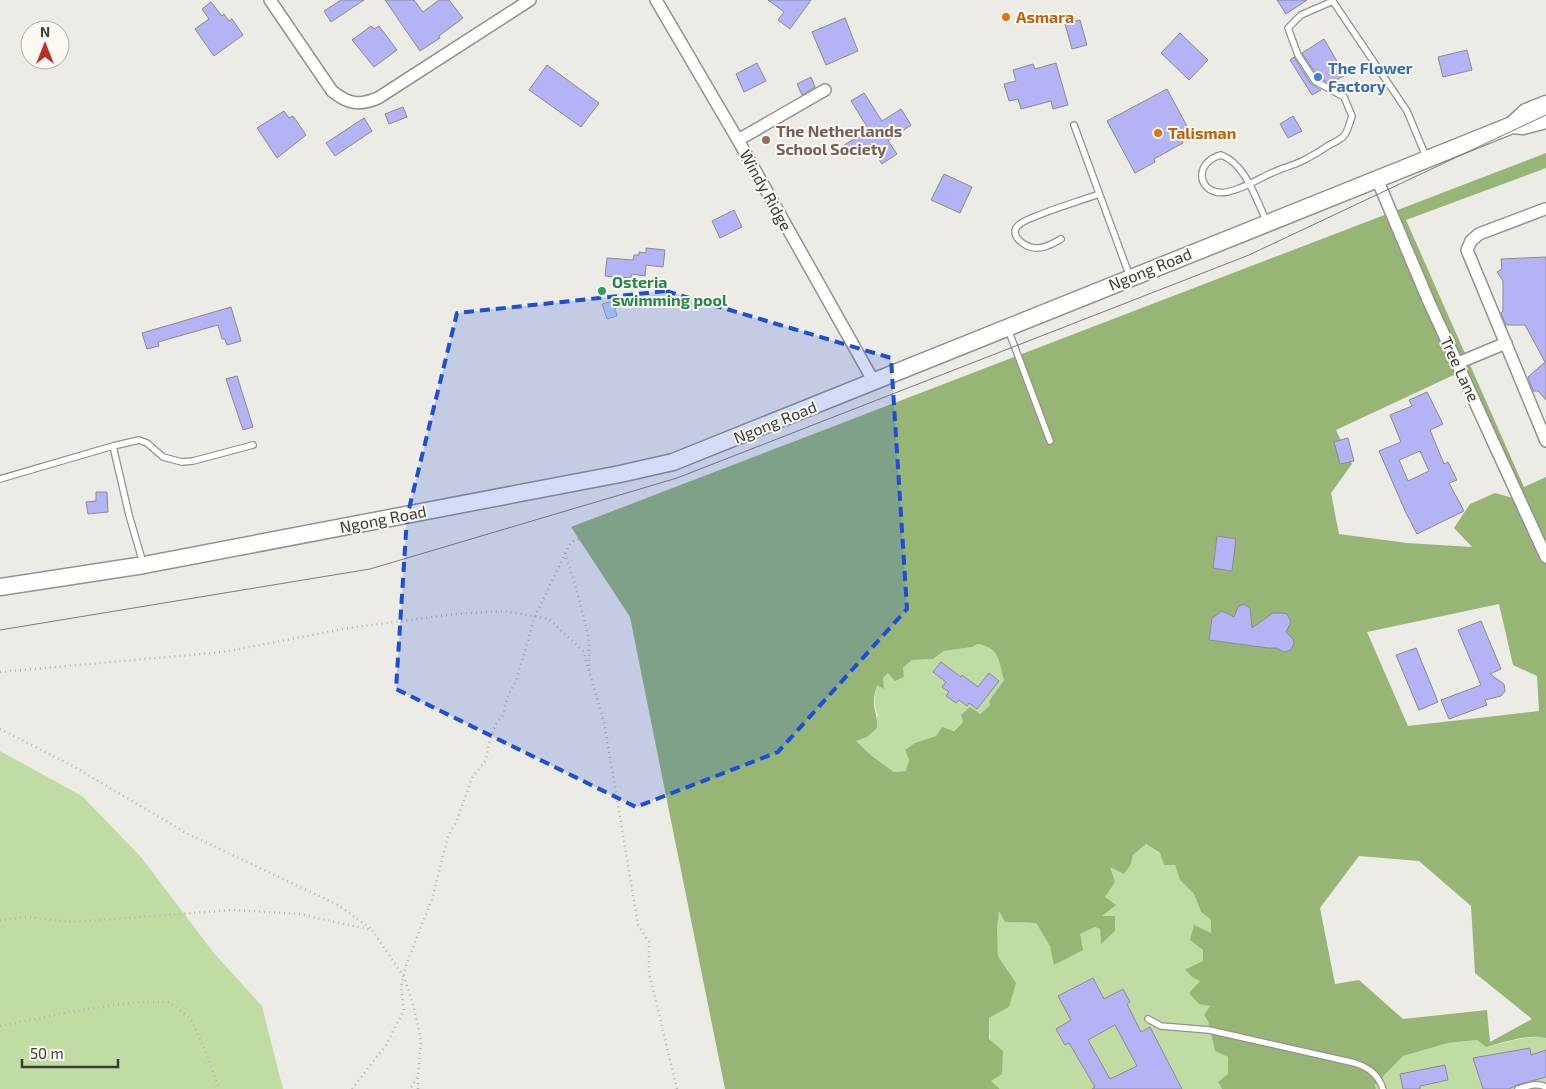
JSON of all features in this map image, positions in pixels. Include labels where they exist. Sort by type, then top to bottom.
[{"type":"main road","name":"Ngong Road","points":[[0,587],[144,565],[648,469],[673,462],[1512,125],[1526,112],[1546,104]]},
{"type":"main road","name":"Ngong Road","points":[[1512,125],[1523,126],[1546,120]]},
{"type":"street","points":[[270,0],[332,91],[341,98],[351,102],[366,103],[378,98],[530,0]]},
{"type":"street","name":"Windy Ridge","points":[[656,0],[738,140],[874,382]]},
{"type":"street","points":[[738,140],[824,90]]},
{"type":"street","name":"Tree Lane","points":[[1377,179],[1430,302],[1546,558]]},
{"type":"street","points":[[1545,209],[1479,234],[1471,241],[1467,250],[1546,441]]},
{"type":"street","points":[[1458,363],[1506,343]]},
{"type":"lane","points":[[1267,222],[1248,184],[1242,172],[1227,157],[1220,155],[1212,157],[1205,163],[1203,168],[1203,180],[1208,187],[1214,192],[1224,193],[1248,184],[1306,160],[1344,136],[1352,116],[1344,98],[1315,81],[1298,55],[1288,28],[1301,15],[1333,0],[1407,111],[1427,158]]},
{"type":"lane","points":[[1074,125],[1130,277]]},
{"type":"lane","points":[[1061,239],[1036,248],[1021,244],[1015,230],[1022,222],[1047,211],[1099,194]]},
{"type":"lane","points":[[1007,328],[1050,441]]},
{"type":"lane","points":[[0,479],[139,440],[147,442],[163,457],[182,462],[193,461],[253,445]]},
{"type":"lane","points":[[113,446],[129,515],[144,565]]},
{"type":"lane","points":[[1148,1019],[1162,1026],[1209,1030],[1355,1063],[1370,1068],[1383,1089]]},
{"type":"lane","points":[[1518,1089],[1538,1084],[1546,1087]]},
{"type":"path","points":[[352,1089],[386,1045],[404,1010],[402,987],[406,965],[432,899],[448,836],[457,820],[472,778],[486,760],[489,742],[496,724],[503,715],[507,698],[516,681],[535,616],[571,542],[582,538]]},
{"type":"path","points":[[565,553],[589,638],[589,672]]},
{"type":"path","points":[[0,672],[223,652],[350,628],[455,614],[504,611],[549,619],[583,651],[604,722],[638,925],[649,942],[650,973],[678,1089]]},
{"type":"path","points":[[0,729],[73,766],[186,833],[338,905],[372,930],[404,977],[414,1008],[421,1040],[418,1089]]},
{"type":"path","points":[[0,920],[29,917],[72,922],[234,910],[299,914],[372,930]]},
{"type":"path","points":[[0,1026],[128,1003],[169,1002],[191,1019],[219,1089]]},
{"type":"path","points":[[410,1089],[418,1076]]},
{"type":"highlighted area","points":[[666,291],[891,358],[907,609],[778,752],[636,807],[396,689],[407,517],[457,313]]},
{"type":"green space","points":[[1546,153],[1546,168],[1406,220],[1524,487],[1546,477],[1546,1038],[1524,1038],[1486,1047],[1477,1040],[1448,1043],[1403,1056],[1375,1085],[1376,1089],[1222,1089],[1218,1082],[1228,1074],[1228,1057],[1215,1051],[1208,1021],[1204,1015],[1210,1006],[1199,1004],[1189,993],[1200,981],[1192,977],[1185,969],[1203,961],[1203,950],[1190,940],[1194,925],[1211,933],[1211,920],[1201,912],[1194,894],[1180,880],[1175,865],[1164,865],[1160,853],[1146,844],[1133,855],[1131,864],[1124,874],[1110,867],[1115,882],[1105,897],[1116,905],[1102,916],[1115,916],[1115,931],[1101,944],[1100,929],[1095,927],[1080,934],[1083,950],[1054,965],[1050,946],[1036,923],[1005,922],[999,911],[997,929],[998,956],[1016,983],[1009,1007],[989,1018],[989,1039],[1003,1051],[1002,1074],[991,1081],[1000,1089],[725,1089],[630,617],[571,527]],"holes":[[[1458,373],[1524,501],[1495,493],[1470,504],[1454,528],[1472,547],[1407,543],[1339,534],[1331,493],[1352,464],[1336,430]],[[1499,604],[1513,665],[1537,676],[1539,711],[1408,726],[1367,632]],[[978,644],[995,652],[1004,680],[989,701],[990,705],[980,714],[970,707],[961,715],[963,722],[954,731],[942,727],[936,736],[915,743],[905,750],[909,760],[906,771],[894,772],[872,756],[856,741],[867,737],[877,728],[874,696],[877,685],[884,689],[883,678],[888,673],[895,681],[904,677],[903,668],[912,660],[933,659],[944,651],[972,647]],[[1359,856],[1419,861],[1471,906],[1475,973],[1532,1019],[1490,1042],[1487,1010],[1403,1019],[1359,980],[1335,984],[1320,908]]]},
{"type":"green space","points":[[978,644],[995,652],[1004,680],[989,701],[990,705],[983,711],[952,731],[922,741],[905,750],[909,760],[907,771],[894,772],[872,756],[856,741],[867,737],[878,715],[875,707],[875,692],[877,684],[884,688],[882,678],[888,673],[903,668],[912,660],[933,659],[944,651],[972,647]]},
{"type":"green space","points":[[0,751],[82,796],[141,857],[213,952],[262,1006],[283,1089],[0,1089]]},
{"type":"green space","points":[[1146,844],[1175,865],[1180,880],[1194,894],[1201,912],[1211,920],[1211,934],[1203,950],[1203,961],[1185,968],[1201,981],[1189,993],[1210,1006],[1204,1015],[1208,1021],[1215,1051],[1228,1057],[1228,1074],[1218,1082],[1222,1089],[1000,1089],[991,1081],[989,1018],[1009,1007],[1008,970],[998,956],[997,929],[999,910],[1005,922],[1036,923],[1050,946],[1055,965],[1080,934],[1095,927],[1100,929],[1101,944],[1102,916],[1109,866],[1131,864],[1133,855]]},
{"type":"green space","points":[[1541,1036],[1546,1038],[1546,1089],[1376,1089],[1375,1085],[1403,1056],[1448,1043],[1477,1040],[1486,1047]]},
{"type":"water","points":[[613,301],[617,316],[607,319],[602,304]]},
{"type":"building","points":[[341,0],[364,0],[331,22],[324,11]]},
{"type":"building","points":[[385,0],[414,0],[423,12],[439,0],[449,0],[463,18],[439,36],[440,38],[420,51]]},
{"type":"building","points":[[768,0],[811,0],[790,29],[778,20],[784,12]]},
{"type":"building","points":[[1277,0],[1307,0],[1286,14]]},
{"type":"building","points":[[211,2],[222,16],[224,14],[229,21],[232,19],[243,35],[214,56],[195,29],[209,19],[202,9]]},
{"type":"building","points":[[845,18],[858,51],[826,65],[812,32]]},
{"type":"building","points":[[1080,20],[1087,45],[1072,49],[1065,24]]},
{"type":"building","points":[[371,26],[374,29],[379,26],[397,50],[374,67],[352,40]]},
{"type":"building","points":[[1180,33],[1208,60],[1189,80],[1161,53]]},
{"type":"building","points":[[1324,39],[1345,75],[1330,84],[1318,77],[1302,53]]},
{"type":"building","points":[[1467,50],[1472,70],[1443,77],[1438,57]]},
{"type":"building","points":[[1294,57],[1311,84],[1321,90],[1312,95],[1290,60]]},
{"type":"building","points":[[757,63],[766,81],[744,92],[736,74]]},
{"type":"building","points":[[1056,63],[1068,105],[1053,109],[1051,101],[1021,109],[1018,99],[1009,101],[1004,84],[1016,81],[1013,70],[1033,64],[1035,69]]},
{"type":"building","points":[[547,65],[599,103],[581,127],[529,90]]},
{"type":"building","points":[[811,77],[815,87],[802,95],[797,84]]},
{"type":"building","points":[[1167,89],[1189,130],[1179,135],[1183,143],[1154,159],[1155,162],[1135,173],[1107,121]]},
{"type":"building","points":[[864,93],[882,121],[901,109],[911,125],[888,141],[897,154],[882,164],[873,151],[869,154],[866,149],[852,157],[844,145],[869,130],[851,101]]},
{"type":"building","points":[[403,107],[407,117],[389,124],[385,114]]},
{"type":"building","points":[[284,111],[289,118],[293,116],[306,135],[277,158],[257,128]]},
{"type":"building","points":[[1293,116],[1302,131],[1288,138],[1280,124]]},
{"type":"building","points":[[364,118],[372,131],[335,156],[326,143]]},
{"type":"building","points":[[944,174],[972,187],[960,213],[931,200]]},
{"type":"building","points":[[734,210],[742,227],[720,238],[712,221]]},
{"type":"building","points":[[646,248],[665,250],[663,267],[646,265],[645,276],[632,274],[631,278],[605,276],[607,258],[633,260],[634,255],[639,255],[639,252],[646,253]]},
{"type":"building","points":[[1546,257],[1546,400],[1538,391],[1533,391],[1528,377],[1545,362],[1525,325],[1506,325],[1501,313],[1503,311],[1503,281],[1497,272],[1502,269],[1501,259]]},
{"type":"building","points":[[231,307],[241,341],[227,345],[225,339],[222,339],[218,325],[158,342],[159,346],[147,349],[142,333]]},
{"type":"building","points":[[237,376],[253,427],[243,430],[226,379]]},
{"type":"building","points":[[1427,392],[1443,424],[1430,430],[1444,464],[1448,462],[1457,480],[1449,483],[1464,511],[1417,534],[1379,451],[1401,442],[1390,415],[1412,406],[1409,400]],"holes":[[[1420,451],[1429,471],[1408,481],[1399,460]]]},
{"type":"building","points":[[1348,438],[1354,461],[1340,464],[1334,442]]},
{"type":"building","points":[[96,492],[107,492],[108,512],[88,514],[86,502],[96,501]]},
{"type":"building","points":[[1217,536],[1236,539],[1232,571],[1213,568]]},
{"type":"building","points":[[1244,604],[1250,608],[1252,628],[1273,613],[1287,614],[1291,622],[1286,632],[1293,639],[1294,643],[1291,650],[1284,652],[1277,648],[1209,640],[1212,618],[1222,611],[1234,617],[1238,607]]},
{"type":"building","points":[[1481,621],[1501,669],[1490,674],[1504,684],[1505,691],[1501,696],[1485,700],[1487,705],[1449,719],[1441,700],[1481,685],[1458,630]]},
{"type":"building","points":[[1416,648],[1438,702],[1419,710],[1396,655]]},
{"type":"building","points":[[941,662],[978,687],[989,673],[999,681],[977,709],[969,703],[967,706],[959,700],[956,703],[946,696],[949,692],[942,687],[946,682],[933,672]]},
{"type":"building","points":[[1093,978],[1104,999],[1123,989],[1130,1002],[1127,1004],[1141,1032],[1150,1027],[1182,1089],[1092,1089],[1095,1087],[1069,1043],[1065,1045],[1056,1029],[1071,1020],[1058,996]],"holes":[[[1115,1025],[1137,1066],[1110,1079],[1088,1040]]]},
{"type":"building","points":[[1530,1048],[1531,1055],[1546,1050],[1546,1077],[1509,1089],[1483,1089],[1473,1058]]},
{"type":"building","points":[[1445,1065],[1448,1080],[1420,1086],[1420,1089],[1403,1089],[1400,1074]]},
{"type":"tram line","points":[[0,630],[370,569],[677,478],[1249,255],[1546,115]]},
{"type":"place","name":"Asmara","points":[[1006,17]]},
{"type":"place","name":"The Flower Factory","points":[[1318,77]]},
{"type":"place","name":"Talisman","points":[[1158,133]]},
{"type":"place","name":"The Netherlands School Society","points":[[766,140]]},
{"type":"place","name":"Osteria swimming pool","points":[[602,291]]}]
